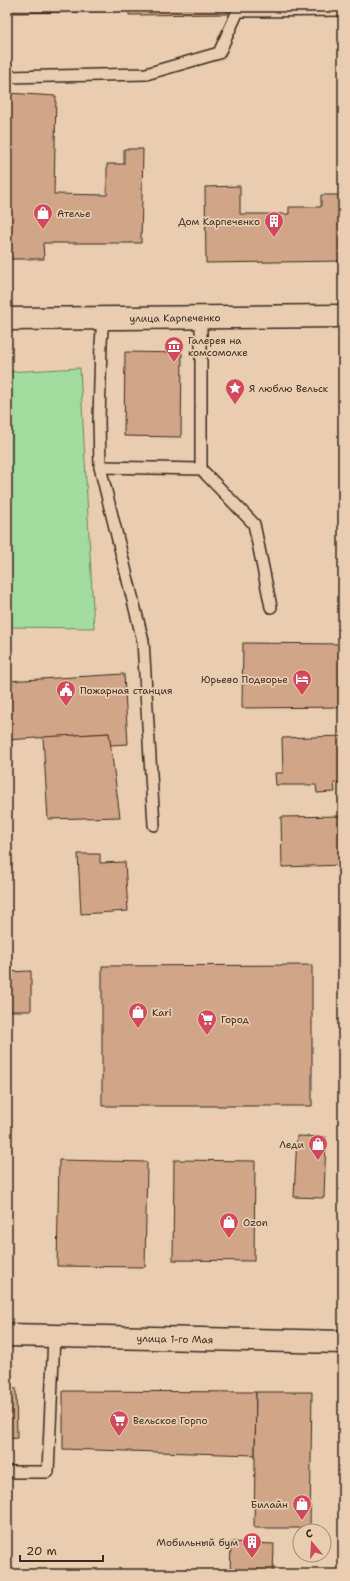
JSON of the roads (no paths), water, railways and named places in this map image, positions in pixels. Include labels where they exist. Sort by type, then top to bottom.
[{"type":"street","name":"улица Карпеченко","points":[[7,319],[343,316]]},
{"type":"street","name":"улица 1-го Мая","points":[[7,1335],[343,1342]]},
{"type":"lane","points":[[7,77],[146,74],[219,53],[237,9],[343,10]]},
{"type":"lane","points":[[201,317],[201,469],[254,524],[271,607]]},
{"type":"lane","points":[[103,319],[99,421],[100,467],[143,641],[154,825]]},
{"type":"lane","points":[[100,467],[201,469]]},
{"type":"lane","points":[[7,1472],[48,1472],[54,1336]]},
{"type":"place","name":"Ателье","points":[[43,230]]},
{"type":"place","name":"Дом Карпеченко","points":[[274,238]]},
{"type":"place","name":"Галерея на комсомолке","points":[[174,363]]},
{"type":"place","name":"Я люблю Вельск","points":[[235,405]]},
{"type":"place","name":"Юрьево Подворье","points":[[302,696]]},
{"type":"place","name":"Пожарная станция","points":[[66,707]]},
{"type":"place","name":"Kari","points":[[138,1029]]},
{"type":"place","name":"Город","points":[[207,1036]]},
{"type":"place","name":"Леди","points":[[318,1161]]},
{"type":"place","name":"Ozon","points":[[229,1239]]},
{"type":"place","name":"Вельское Горпо","points":[[119,1437]]},
{"type":"place","name":"Билайн","points":[[302,1521]]},
{"type":"place","name":"Мобильный бум","points":[[252,1559]]}]
